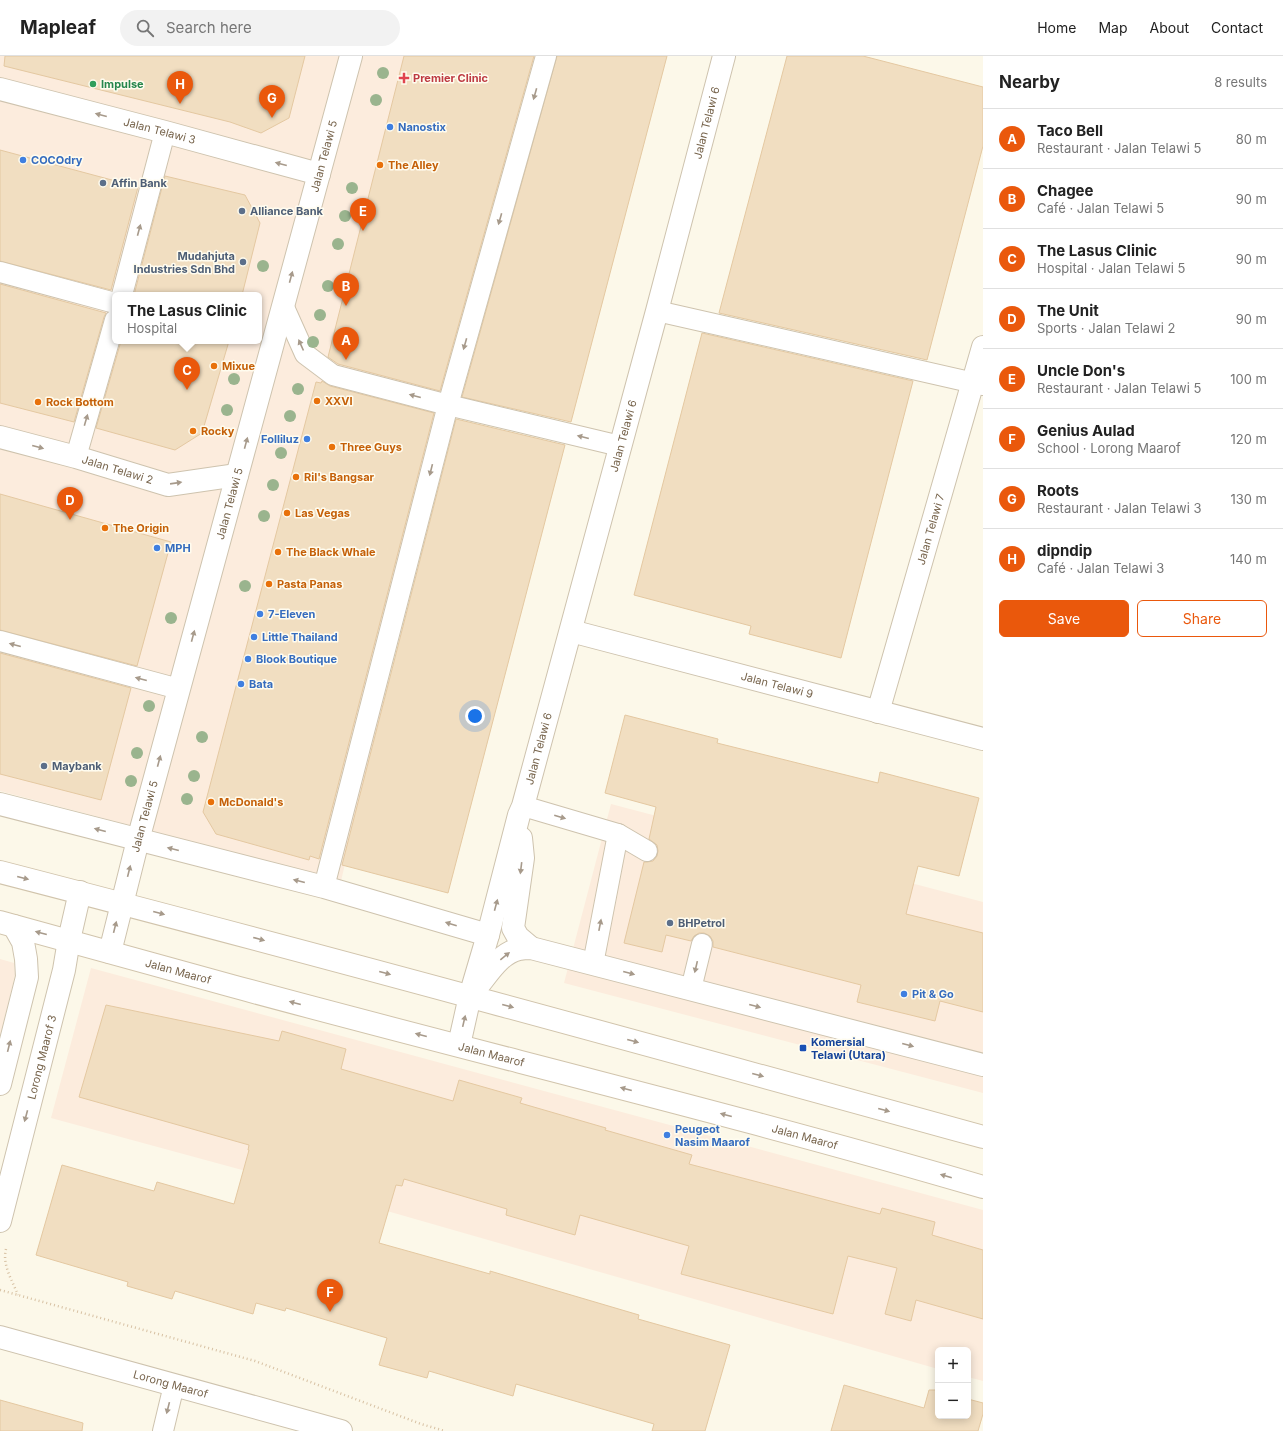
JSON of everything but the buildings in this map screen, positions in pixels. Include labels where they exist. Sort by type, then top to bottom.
[{"type":"street","name":"Jalan Telawi 5","points":[[110,952],[121,903],[351,56]]},
{"type":"street","name":"Jalan Telawi 6","points":[[459,1045],[470,996],[488,935],[657,310],[724,56]]},
{"type":"street","name":"Jalan Telawi 3","points":[[0,89],[319,174]]},
{"type":"street","name":"Jalan Telawi 7","points":[[878,712],[978,383],[983,347]]},
{"type":"street","name":"Jalan Telawi 2","points":[[0,437],[76,457],[168,485],[237,475]]},
{"type":"street","name":"Jalan Telawi 9","points":[[570,631],[983,739]]},
{"type":"street","points":[[0,804],[324,887],[488,935]]},
{"type":"street","name":"Jalan Telawi 6","points":[[521,811],[523,858],[513,928],[518,937],[532,948]]},
{"type":"street","points":[[0,872],[470,996],[983,1137]]},
{"type":"street","name":"Lorong Maarof 3","points":[[0,1221],[64,970],[80,892]]},
{"type":"street","points":[[0,1084],[27,977],[26,959],[22,942],[7,924]]},
{"type":"street","name":"Jalan Maarof","points":[[7,924],[231,986],[881,1157],[983,1187]]},
{"type":"street","points":[[470,996],[495,965],[508,953],[519,948],[532,948],[983,1065]]},
{"type":"street","name":"Lorong Maarof","points":[[0,1337],[341,1431]]},
{"type":"lane","points":[[324,887],[448,405],[546,56]]},
{"type":"lane","points":[[123,292],[165,132]]},
{"type":"lane","points":[[0,272],[112,302]]},
{"type":"lane","points":[[283,305],[305,354],[333,375],[448,405],[620,446]]},
{"type":"lane","points":[[657,310],[978,383]]},
{"type":"lane","points":[[76,457],[112,331]]},
{"type":"lane","points":[[0,640],[179,689]]},
{"type":"lane","points":[[521,811],[618,834],[647,851]]},
{"type":"lane","points":[[593,964],[618,834]]},
{"type":"lane","points":[[691,989],[702,944]]},
{"type":"lane","points":[[162,1431],[174,1385]]},
{"type":"path","points":[[0,1290],[255,1361],[422,1424],[445,1431]]},
{"type":"shaded area","points":[[0,56],[536,56],[341,881],[0,791]]},
{"type":"shaded area","points":[[611,804],[983,902],[983,1093],[564,983]]},
{"type":"shaded area","points":[[0,959],[14,963],[15,975],[0,1036]]},
{"type":"shaded area","points":[[91,968],[983,1210],[983,1381],[971,1378],[971,1347],[935,1347],[935,1368],[279,1180],[51,1118]]},
{"type":"place","name":"Premier Clinic","points":[[404,78]]},
{"type":"place","name":"Impulse","points":[[93,84]]},
{"type":"place","name":"dipndip","points":[[180,104]]},
{"type":"place","name":"Roots","points":[[272,118]]},
{"type":"place","name":"Nanostix","points":[[390,127]]},
{"type":"place","name":"COCOdry","points":[[23,160]]},
{"type":"place","name":"The Alley","points":[[380,165]]},
{"type":"place","name":"Affin Bank","points":[[103,183]]},
{"type":"place","name":"Alliance Bank","points":[[242,211]]},
{"type":"place","name":"Uncle Don's","points":[[363,231]]},
{"type":"place","name":"Mudahjuta Industries Sdn Bhd","points":[[243,262]]},
{"type":"place","name":"Chagee","points":[[346,306]]},
{"type":"place","name":"Taco Bell","points":[[346,360]]},
{"type":"place","name":"Mixue","points":[[214,366]]},
{"type":"place","name":"The Lasus Clinic","points":[[187,390]]},
{"type":"place","name":"XXVI","points":[[317,401]]},
{"type":"place","name":"Rock Bottom","points":[[38,402]]},
{"type":"place","name":"Rocky","points":[[193,431]]},
{"type":"place","name":"Folliluz","points":[[307,439]]},
{"type":"place","name":"Three Guys","points":[[332,447]]},
{"type":"place","name":"Ril's Bangsar","points":[[296,477]]},
{"type":"place","name":"Las Vegas","points":[[287,513]]},
{"type":"place","name":"The Unit","points":[[70,520]]},
{"type":"place","name":"The Origin","points":[[105,528]]},
{"type":"place","name":"MPH","points":[[157,548]]},
{"type":"place","name":"The Black Whale","points":[[278,552]]},
{"type":"place","name":"Pasta Panas","points":[[269,584]]},
{"type":"place","name":"7-Eleven","points":[[260,614]]},
{"type":"place","name":"Little Thailand","points":[[254,637]]},
{"type":"place","name":"Blook Boutique","points":[[248,659]]},
{"type":"place","name":"Bata","points":[[241,684]]},
{"type":"place","name":"Maybank","points":[[44,766]]},
{"type":"place","name":"McDonald's","points":[[211,802]]},
{"type":"place","name":"BHPetrol","points":[[670,923]]},
{"type":"place","name":"Pit & Go","points":[[904,994]]},
{"type":"place","name":"Komersial Telawi (Utara)","points":[[803,1048]]},
{"type":"place","name":"Peugeot Nasim Maarof","points":[[667,1135]]},
{"type":"place","name":"Genius Aulad","points":[[330,1312]]}]
